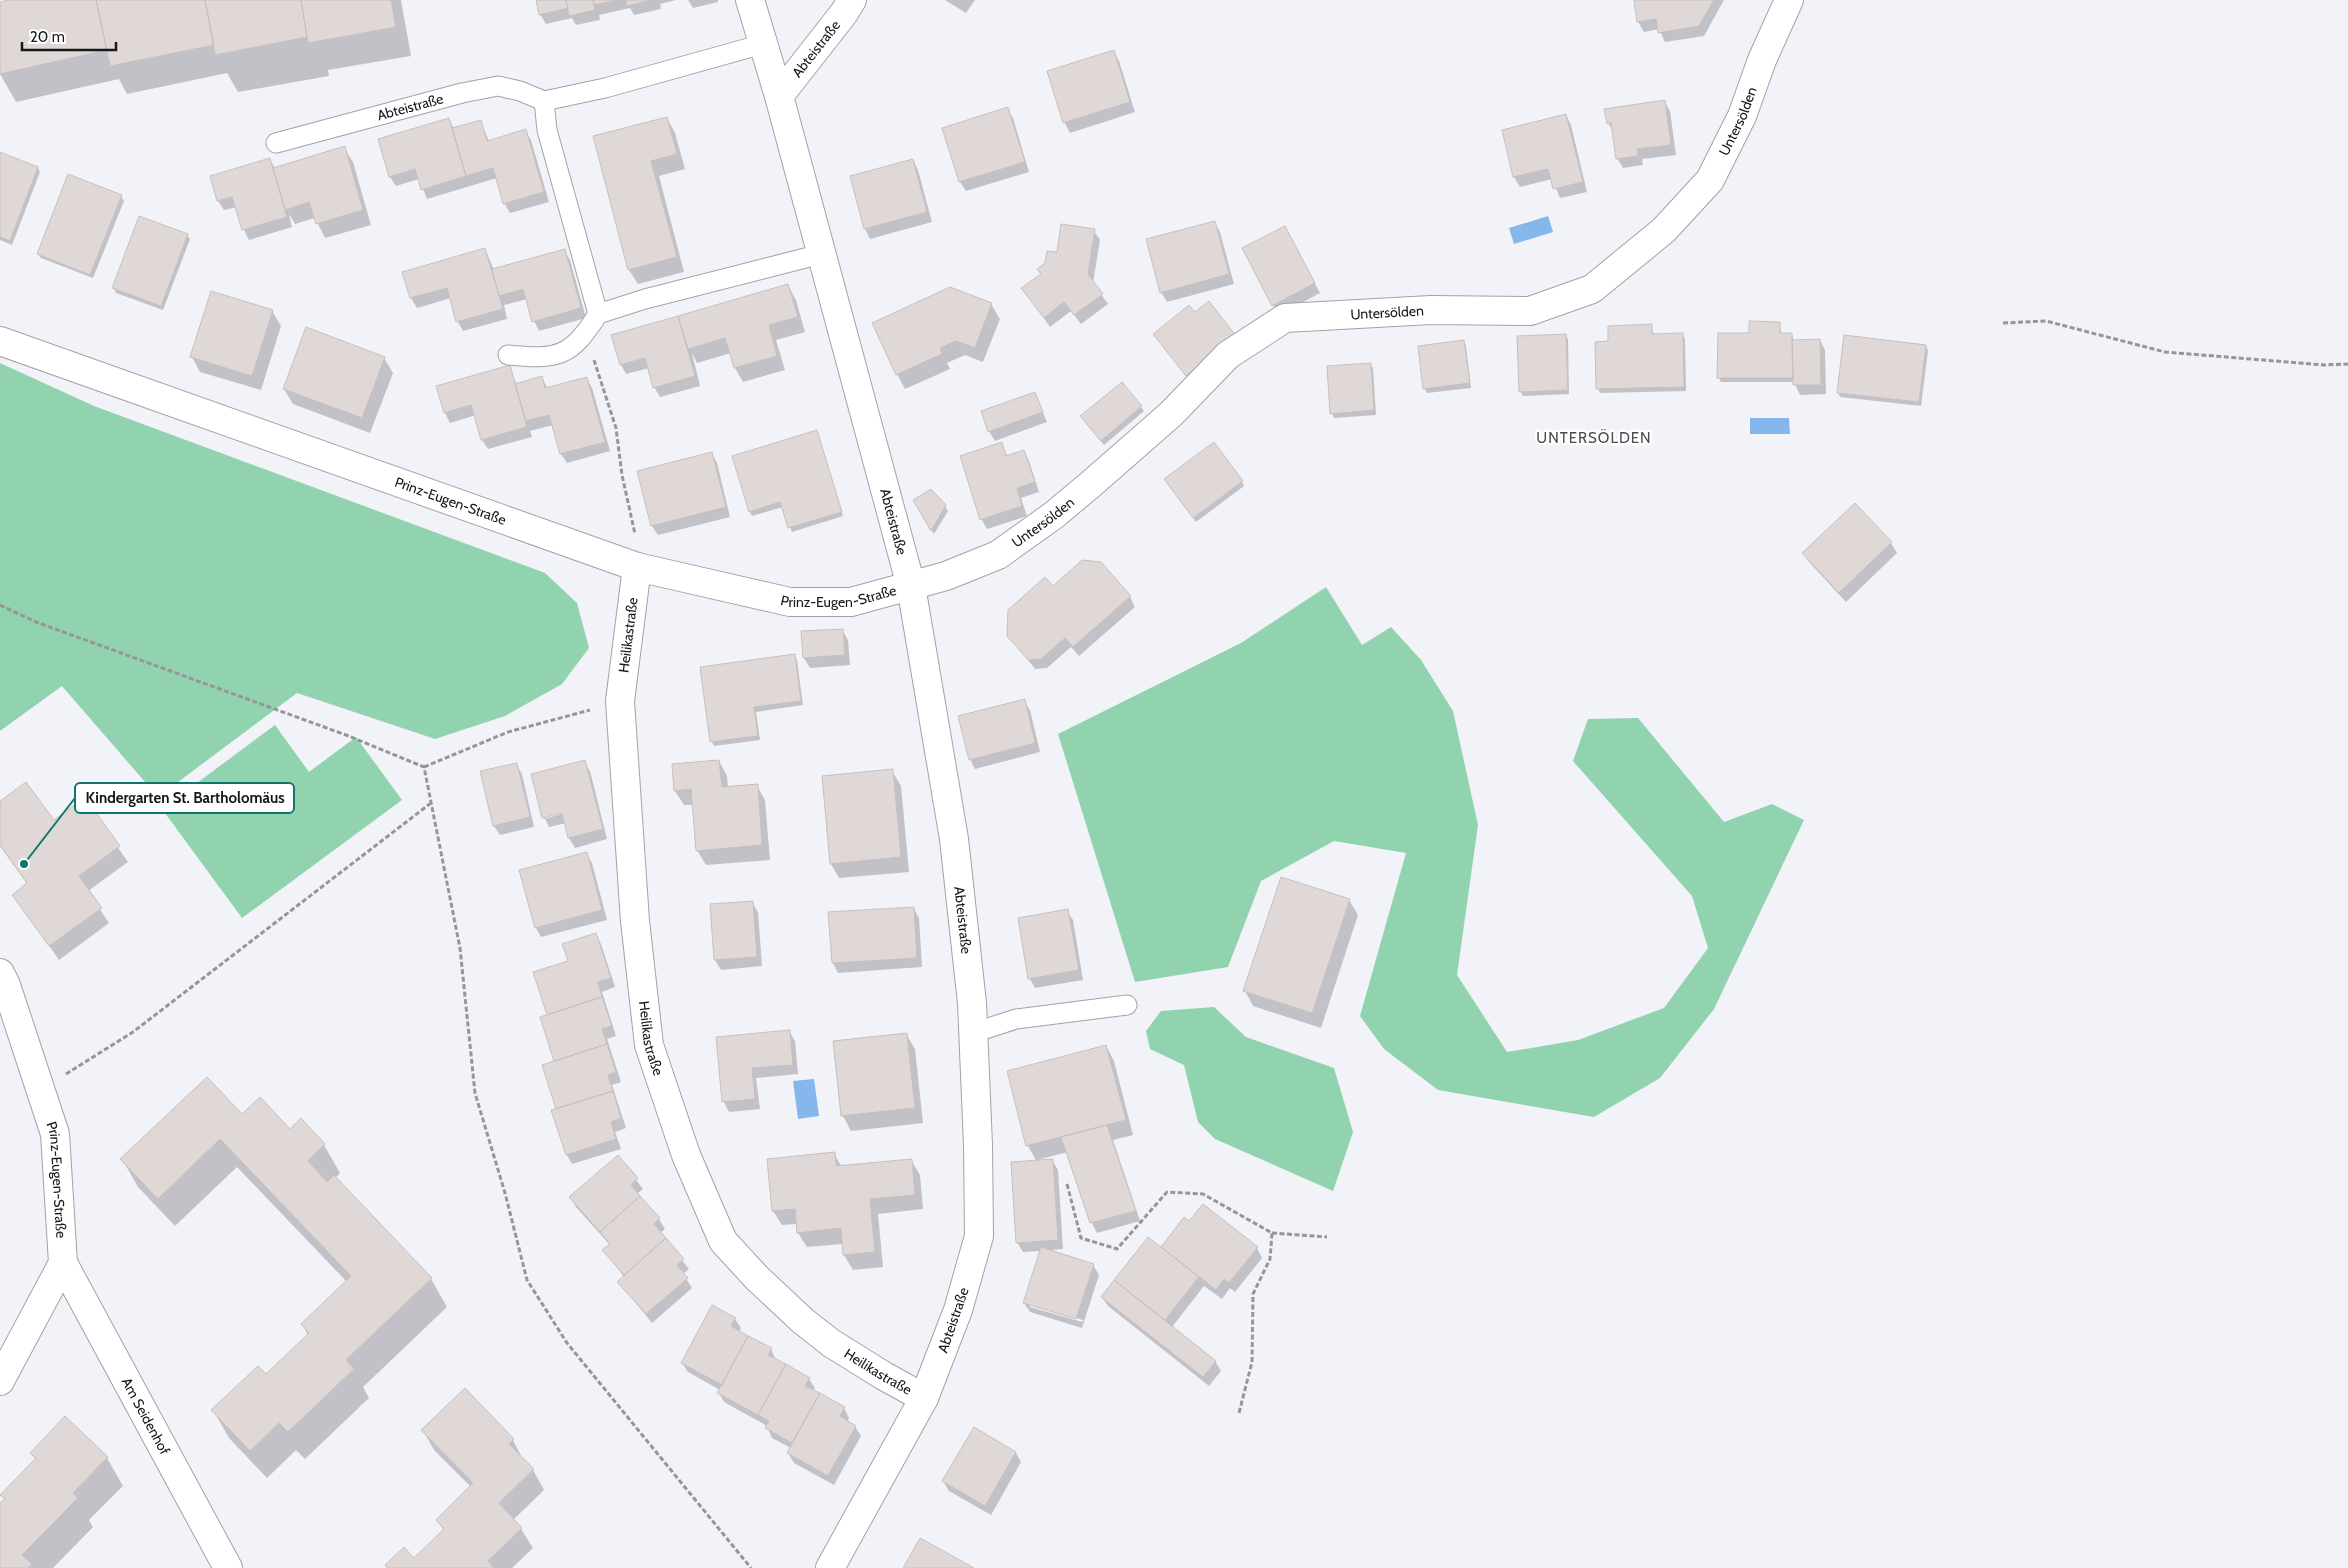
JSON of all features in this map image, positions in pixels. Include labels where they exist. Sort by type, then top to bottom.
[{"type":"street","name":"Abteistraße","points":[[750,0],[779,96],[911,586],[954,839],[973,1033],[978,1145],[979,1236],[958,1310],[924,1398],[830,1568]]},
{"type":"street","name":"Abteistraße","points":[[779,96],[844,14],[852,0]]},
{"type":"street","name":"Untersölden","points":[[911,586],[946,576],[998,554],[1054,515],[1170,414],[1228,355],[1285,318],[1431,310],[1530,311],[1592,289],[1664,230],[1710,180],[1742,116],[1762,60],[1789,0]]},
{"type":"street","name":"Prinz-Eugen-Straße","points":[[0,341],[637,568],[790,602],[851,602],[911,586]]},
{"type":"street","name":"Heilikastraße","points":[[637,568],[620,701],[635,921],[648,1046],[686,1155],[723,1241],[803,1321],[839,1347],[924,1398]]},
{"type":"street","name":"Prinz-Eugen-Straße","points":[[0,973],[6,985],[54,1134],[63,1263]]},
{"type":"street","points":[[0,1381],[63,1263]]},
{"type":"street","name":"Am Seidenhof","points":[[63,1263],[228,1568]]},
{"type":"lane","points":[[598,314],[547,130],[544,101],[605,88],[763,44]]},
{"type":"lane","name":"Abteistraße","points":[[276,143],[462,93],[498,86],[520,91],[544,101]]},
{"type":"lane","points":[[508,355],[529,357],[567,352],[585,334],[598,314],[645,299],[821,254]]},
{"type":"lane","points":[[973,1033],[1016,1019],[1127,1005]]},
{"type":"path","points":[[2003,323],[2046,321],[2165,352],[2324,364],[2348,364]]},
{"type":"path","points":[[585,334],[616,428],[622,475],[633,524]]},
{"type":"path","points":[[0,605],[36,622],[346,734],[424,767],[508,732],[620,701]]},
{"type":"path","points":[[424,767],[460,948],[475,1093],[505,1193],[527,1280],[568,1343],[751,1568]]},
{"type":"path","points":[[40,1090],[133,1032],[431,802]]},
{"type":"path","points":[[1067,1184],[1081,1238],[1117,1249],[1168,1192],[1203,1194],[1272,1233],[1327,1237]]},
{"type":"path","points":[[1239,1413],[1252,1362],[1253,1294],[1270,1259],[1272,1233]]},
{"type":"green space","points":[[0,363],[94,406],[545,573],[577,603],[589,648],[562,684],[505,716],[435,739],[297,693],[158,797],[62,686],[0,731]]},
{"type":"green space","points":[[1326,587],[1362,645],[1391,627],[1421,660],[1453,711],[1478,825],[1457,975],[1507,1052],[1578,1040],[1664,1008],[1708,948],[1692,896],[1573,761],[1588,719],[1638,718],[1724,822],[1772,804],[1804,820],[1714,1009],[1660,1078],[1594,1117],[1438,1090],[1384,1049],[1360,1016],[1406,853],[1334,841],[1261,881],[1228,967],[1135,982],[1058,734],[1241,643]]},
{"type":"green space","points":[[275,725],[309,772],[356,737],[402,800],[242,918],[162,809]]},
{"type":"green space","points":[[1214,1007],[1246,1037],[1334,1068],[1353,1132],[1333,1191],[1215,1139],[1198,1122],[1184,1065],[1150,1049],[1146,1031],[1161,1011]]},
{"type":"water","points":[[1548,216],[1553,232],[1514,244],[1509,228]]},
{"type":"water","points":[[1750,418],[1789,418],[1790,434],[1750,434]]},
{"type":"water","points":[[814,1079],[819,1116],[798,1119],[793,1081]]},
{"type":"building","points":[[8,0],[96,0],[107,50],[0,74],[0,2]]},
{"type":"building","points":[[96,0],[205,0],[214,45],[110,66]]},
{"type":"building","points":[[205,0],[301,0],[307,37],[215,55]]},
{"type":"building","points":[[301,0],[391,0],[396,27],[308,43]]},
{"type":"building","points":[[536,0],[566,0],[568,8],[539,15]]},
{"type":"building","points":[[566,0],[593,0],[595,10],[569,16]]},
{"type":"building","points":[[593,0],[617,0],[594,5]]},
{"type":"building","points":[[626,0],[653,0],[627,6]]},
{"type":"building","points":[[1634,0],[1714,0],[1699,26],[1658,33],[1656,19],[1637,22]]},
{"type":"building","points":[[1114,50],[1130,102],[1063,123],[1047,71]]},
{"type":"building","points":[[1665,100],[1671,145],[1637,149],[1638,156],[1616,159],[1611,123],[1607,124],[1604,109]]},
{"type":"building","points":[[1008,107],[1025,162],[959,182],[942,128]]},
{"type":"building","points":[[1566,114],[1583,182],[1553,189],[1548,169],[1513,177],[1502,130]]},
{"type":"building","points":[[667,117],[677,154],[651,161],[677,257],[628,270],[593,136]]},
{"type":"building","points":[[449,118],[466,176],[421,190],[415,169],[389,177],[378,139]]},
{"type":"building","points":[[481,120],[487,141],[526,129],[544,192],[503,204],[493,168],[466,176],[452,128]]},
{"type":"building","points":[[345,146],[363,210],[316,224],[309,202],[285,210],[273,168]]},
{"type":"building","points":[[0,152],[38,167],[10,241],[0,237]]},
{"type":"building","points":[[270,158],[287,217],[242,230],[232,197],[217,201],[210,176]]},
{"type":"building","points":[[913,159],[927,212],[864,229],[850,176]]},
{"type":"building","points":[[68,174],[122,195],[90,275],[37,254]]},
{"type":"building","points":[[139,216],[188,234],[161,306],[112,288]]},
{"type":"building","points":[[1215,221],[1229,274],[1160,293],[1146,239]]},
{"type":"building","points":[[1061,224],[1095,229],[1088,274],[1103,294],[1074,315],[1064,302],[1044,318],[1021,288],[1041,274],[1037,269],[1045,263],[1047,251],[1057,252]]},
{"type":"building","points":[[1285,226],[1315,283],[1272,306],[1242,248]]},
{"type":"building","points":[[485,248],[503,309],[456,322],[447,288],[410,298],[402,272]]},
{"type":"building","points":[[565,249],[581,308],[532,322],[523,289],[499,296],[492,269]]},
{"type":"building","points":[[788,284],[798,317],[769,325],[777,356],[734,368],[725,338],[688,349],[678,316]]},
{"type":"building","points":[[950,287],[992,303],[975,348],[956,341],[940,348],[942,354],[896,375],[872,323]]},
{"type":"building","points":[[211,291],[273,310],[252,376],[190,357]]},
{"type":"building","points":[[1209,301],[1236,336],[1186,376],[1153,334],[1189,305],[1195,312]]},
{"type":"building","points":[[678,316],[695,376],[653,388],[645,358],[620,365],[611,335]]},
{"type":"building","points":[[1749,321],[1780,322],[1780,333],[1792,333],[1793,378],[1717,378],[1718,333],[1749,333]]},
{"type":"building","points":[[1652,324],[1652,334],[1683,333],[1684,387],[1596,389],[1595,342],[1608,341],[1608,326]]},
{"type":"building","points":[[306,327],[385,357],[362,418],[283,389]]},
{"type":"building","points":[[1566,334],[1568,390],[1519,392],[1517,336]]},
{"type":"building","points":[[1844,335],[1926,345],[1919,402],[1837,393]]},
{"type":"building","points":[[1820,339],[1821,385],[1793,385],[1792,340]]},
{"type":"building","points":[[1464,340],[1470,383],[1423,389],[1418,346]]},
{"type":"building","points":[[1371,363],[1374,410],[1330,414],[1327,366]]},
{"type":"building","points":[[510,365],[527,427],[481,440],[471,405],[444,413],[436,386]]},
{"type":"building","points":[[542,376],[545,388],[587,377],[605,442],[560,454],[549,415],[526,421],[515,384]]},
{"type":"building","points":[[1122,382],[1142,406],[1101,441],[1080,416]]},
{"type":"building","points":[[1035,392],[1043,412],[988,432],[981,411]]},
{"type":"building","points":[[817,430],[842,512],[788,528],[780,502],[749,512],[732,456]]},
{"type":"building","points":[[1002,442],[1006,456],[1024,450],[1035,482],[1017,488],[1022,506],[980,520],[960,456]]},
{"type":"building","points":[[1214,442],[1243,481],[1193,518],[1164,479]]},
{"type":"building","points":[[712,452],[726,507],[651,526],[637,471]]},
{"type":"building","points":[[931,489],[946,505],[931,531],[913,500]]},
{"type":"building","points":[[1855,503],[1892,542],[1839,593],[1802,553]]},
{"type":"building","points":[[1082,560],[1101,562],[1131,596],[1073,647],[1065,638],[1041,659],[1028,660],[1007,636],[1008,610],[1045,577],[1053,586]]},
{"type":"building","points":[[843,629],[845,655],[803,658],[801,631]]},
{"type":"building","points":[[795,654],[801,701],[754,707],[758,736],[710,742],[700,667]]},
{"type":"building","points":[[1025,699],[1035,743],[969,760],[958,716]]},
{"type":"building","points":[[585,760],[603,829],[568,838],[562,813],[542,818],[531,774]]},
{"type":"building","points":[[719,760],[722,787],[758,784],[762,845],[696,851],[691,789],[674,791],[672,764]]},
{"type":"building","points":[[517,763],[530,817],[493,826],[480,771]]},
{"type":"building","points":[[893,769],[901,857],[830,864],[822,776]]},
{"type":"building","points":[[26,782],[54,820],[85,797],[120,846],[79,876],[102,908],[49,946],[12,895],[27,883],[0,845],[0,801]]},
{"type":"building","points":[[587,852],[602,910],[535,928],[519,870]]},
{"type":"building","points":[[1281,877],[1350,899],[1312,1013],[1243,991]]},
{"type":"building","points":[[753,901],[757,957],[714,960],[710,904]]},
{"type":"building","points":[[914,907],[917,958],[832,963],[828,912]]},
{"type":"building","points":[[1068,909],[1079,970],[1028,979],[1018,918]]},
{"type":"building","points":[[596,933],[611,978],[598,982],[602,997],[547,1015],[533,972],[568,961],[562,944]]},
{"type":"building","points":[[602,997],[612,1026],[602,1029],[607,1044],[554,1061],[540,1017]]},
{"type":"building","points":[[790,1030],[793,1065],[752,1068],[755,1099],[722,1102],[716,1037]]},
{"type":"building","points":[[907,1033],[915,1108],[841,1116],[833,1041]]},
{"type":"building","points":[[607,1044],[616,1072],[608,1075],[613,1091],[556,1109],[542,1065]]},
{"type":"building","points":[[1106,1045],[1126,1120],[1026,1146],[1007,1071]]},
{"type":"building","points":[[207,1077],[242,1114],[260,1097],[290,1129],[301,1118],[325,1144],[308,1161],[327,1182],[334,1175],[432,1278],[346,1360],[354,1369],[288,1432],[279,1423],[250,1451],[211,1410],[258,1366],[266,1374],[309,1333],[301,1324],[351,1276],[220,1139],[158,1199],[120,1159]]},
{"type":"building","points":[[613,1091],[621,1118],[611,1122],[616,1139],[566,1155],[551,1110]]},
{"type":"building","points":[[1107,1125],[1136,1211],[1090,1223],[1061,1137]]},
{"type":"building","points":[[835,1152],[836,1166],[912,1159],[915,1195],[870,1199],[875,1252],[843,1255],[841,1228],[797,1233],[795,1209],[772,1211],[767,1159]]},
{"type":"building","points":[[618,1155],[638,1178],[631,1185],[640,1196],[600,1232],[569,1197]]},
{"type":"building","points":[[1053,1159],[1058,1240],[1016,1243],[1011,1162]]},
{"type":"building","points":[[640,1196],[660,1218],[654,1224],[666,1238],[624,1275],[602,1250],[610,1244],[600,1232]]},
{"type":"building","points":[[1203,1204],[1258,1247],[1229,1283],[1224,1279],[1216,1290],[1161,1247],[1184,1217],[1189,1221]]},
{"type":"building","points":[[1148,1237],[1199,1277],[1165,1320],[1114,1280]]},
{"type":"building","points":[[666,1238],[684,1259],[677,1265],[688,1278],[646,1314],[617,1282]]},
{"type":"building","points":[[1041,1247],[1094,1264],[1076,1319],[1023,1303]]},
{"type":"building","points":[[1114,1280],[1216,1361],[1203,1377],[1101,1297]]},
{"type":"building","points":[[712,1305],[736,1318],[731,1326],[748,1336],[722,1385],[681,1363]]},
{"type":"building","points":[[748,1336],[772,1348],[768,1355],[786,1364],[758,1415],[717,1393]]},
{"type":"building","points":[[786,1364],[810,1378],[805,1386],[820,1393],[792,1443],[765,1428],[769,1421],[758,1415]]},
{"type":"building","points":[[465,1388],[514,1439],[509,1444],[534,1469],[499,1503],[522,1528],[488,1561],[494,1568],[387,1568],[385,1565],[404,1547],[414,1558],[444,1529],[436,1520],[473,1483],[421,1430]]},
{"type":"building","points":[[820,1393],[845,1407],[840,1416],[856,1426],[828,1476],[787,1453]]},
{"type":"building","points":[[65,1416],[108,1457],[73,1493],[78,1498],[22,1555],[32,1564],[28,1568],[0,1568],[0,1503],[5,1499],[0,1495],[36,1458],[30,1453]]},
{"type":"building","points":[[974,1427],[1016,1452],[985,1506],[942,1481]]},
{"type":"building","points":[[920,1538],[974,1568],[903,1568]]},
{"type":"place","name":"Kindergarten St. Bartholomäus","points":[[24,864]]},
{"type":"district","name":"UNTERSÖLDEN","points":[[1594,438]]}]
